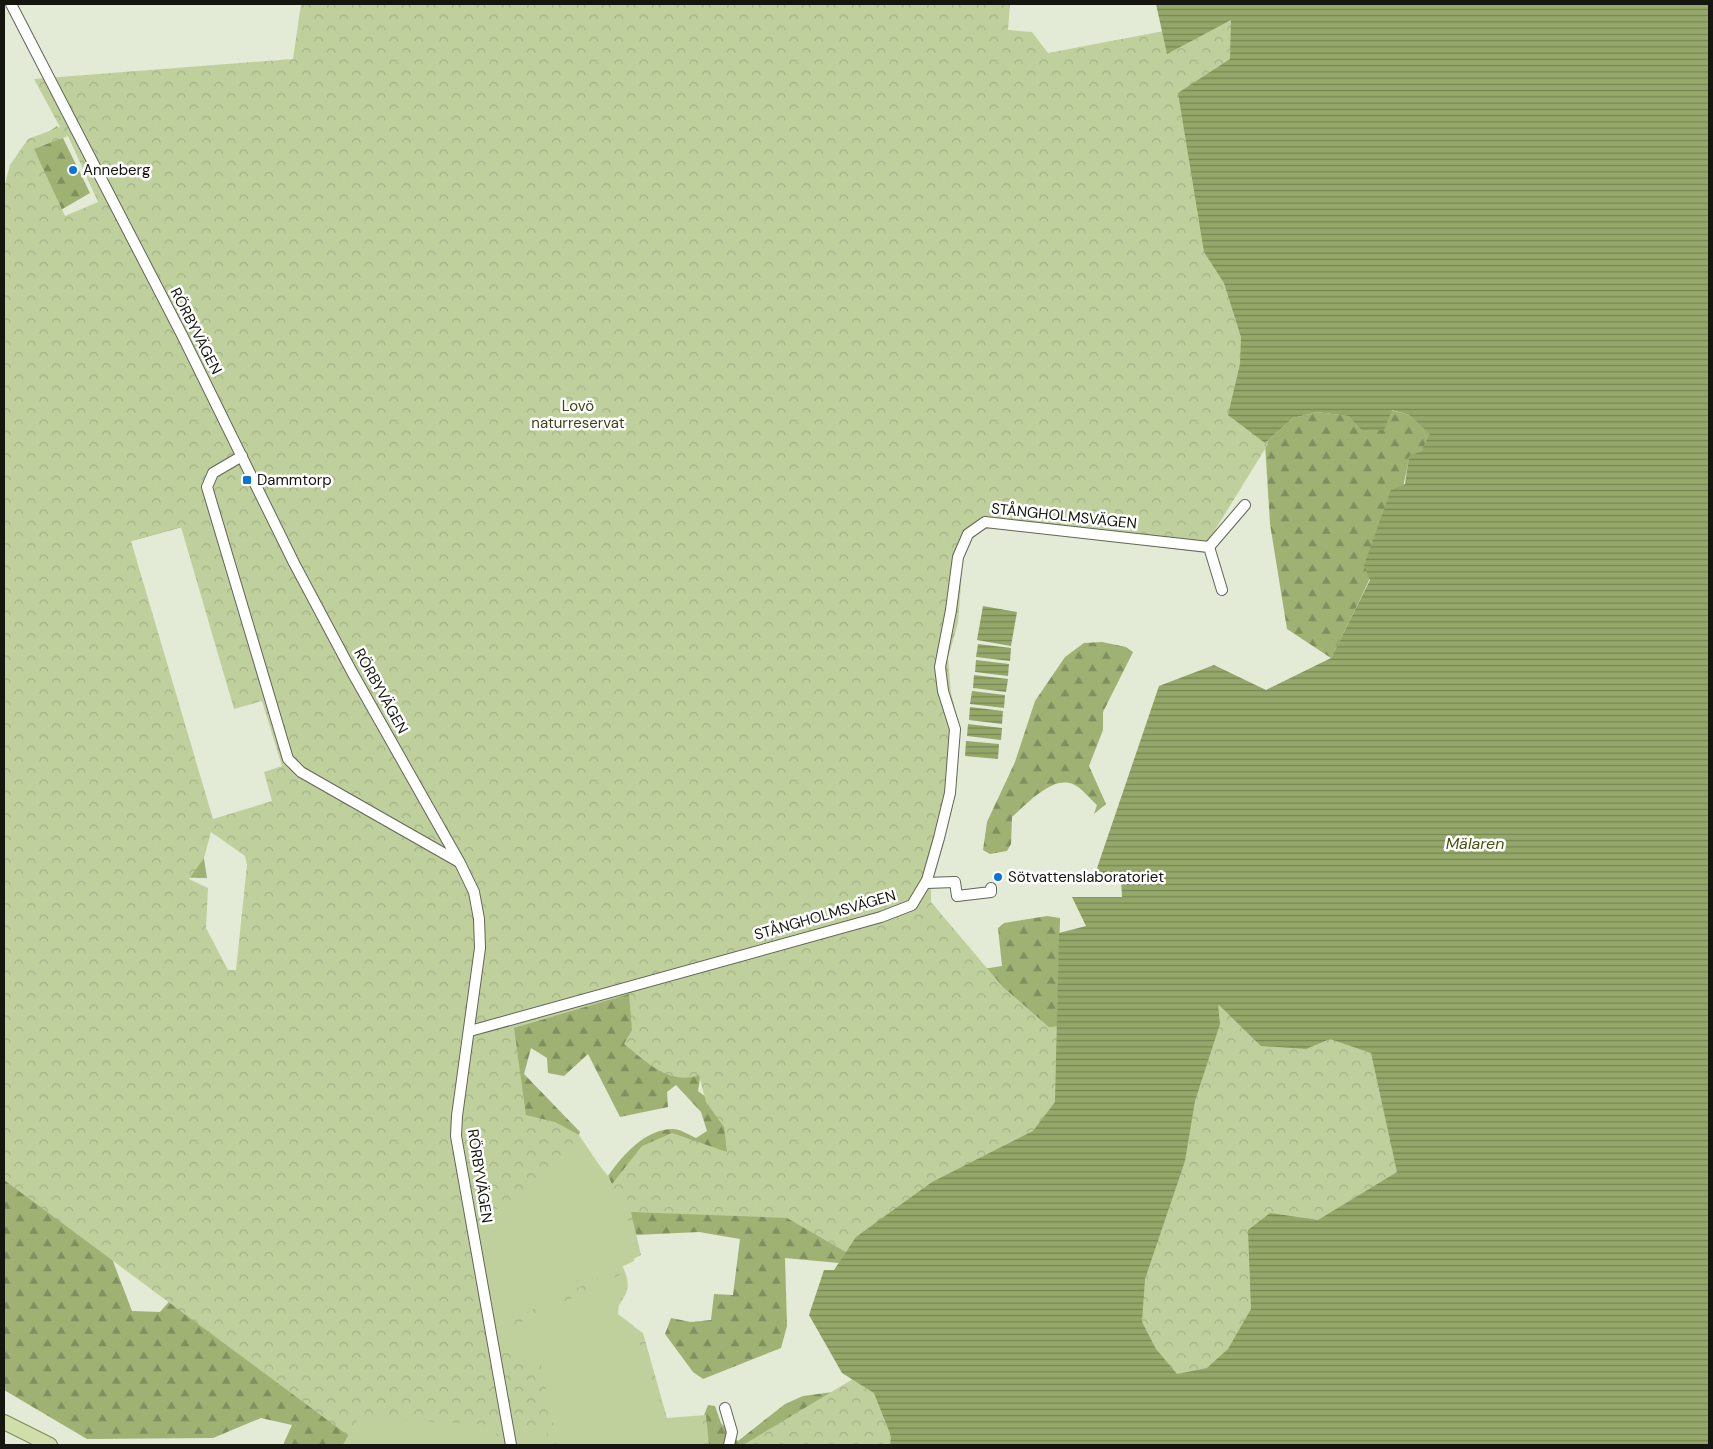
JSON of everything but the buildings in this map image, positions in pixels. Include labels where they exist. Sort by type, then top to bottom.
[{"type":"main road","points":[[4,1422],[50,1445]]},
{"type":"street","name":"RÖRBYVÄGEN","points":[[11,4],[242,456],[294,563],[352,672],[460,863],[474,892],[480,918],[480,948],[457,1116],[456,1136],[511,1445]]},
{"type":"street","points":[[242,456],[213,472],[207,486],[288,759],[301,772],[460,863]]},
{"type":"street","points":[[1222,590],[1209,547],[1245,505]]},
{"type":"street","name":"STÅNGHOLMSVÄGEN","points":[[470,1031],[881,917],[912,905],[926,883],[950,793],[955,729],[943,691],[940,667],[951,610],[958,557],[968,534],[985,522],[1209,547]]},
{"type":"street","points":[[926,883],[955,882],[957,896],[992,892],[991,888]]},
{"type":"street","points":[[725,1408],[732,1432],[729,1445]]},
{"type":"green space","name":"Lovö naturreservat","points":[[301,4],[1010,4],[1008,30],[1032,32],[1048,53],[1169,30],[1166,4],[1475,4],[1652,1445],[743,1445],[873,1367],[863,1262],[787,1218],[631,1212],[641,1255],[622,1265],[628,1285],[625,1295],[614,1313],[643,1333],[667,1418],[706,1415],[709,1445],[361,1445],[4,1180],[4,188],[10,165],[28,139],[60,127],[34,79],[293,59]],"holes":[[[68,136],[98,202],[65,216],[34,149]],[[1440,400],[1403,540],[1330,677],[1087,1024],[1049,1027],[1003,987],[931,902],[936,853],[955,797],[960,728],[951,693],[948,658],[958,623],[963,558],[969,541],[981,530],[996,527],[1205,553],[1207,543],[1268,444],[1269,404]],[[181,527],[234,709],[262,701],[282,766],[264,772],[272,801],[213,819],[131,541]],[[211,832],[245,856],[247,865],[236,970],[228,970],[206,928],[208,888],[189,879],[204,858]],[[629,994],[632,1030],[624,1044],[649,1064],[668,1075],[688,1078],[699,1075],[706,1102],[724,1127],[727,1152],[672,1133],[642,1146],[612,1184],[579,1135],[555,1122],[526,1115],[514,1028]]]},
{"type":"green space","points":[[57,126],[90,193],[4,243],[30,145]]},
{"type":"green space","points":[[4,269],[197,523],[124,543],[189,761],[207,878],[155,877],[106,1243],[132,1311],[160,1312],[183,1286],[359,1418],[343,1445],[283,1445],[292,1425],[261,1418],[213,1438],[87,1439],[4,1390]]},
{"type":"green space","points":[[1391,410],[1409,415],[1431,434],[1421,451],[1409,457],[1397,509],[1388,535],[1367,585],[1331,658],[1287,629],[1270,524],[1265,443],[1293,418],[1317,412],[1348,416],[1361,430]]},
{"type":"green space","points":[[1102,642],[1126,647],[1133,652],[1103,712],[1103,730],[1089,766],[1106,804],[1094,814],[1097,805],[1077,786],[1069,783],[1054,785],[1038,794],[1012,817],[1011,844],[1007,851],[990,854],[983,850],[987,822],[1015,762],[1035,701],[1065,657],[1084,643]]},
{"type":"green space","points":[[1047,916],[1060,918],[1055,1102],[856,1237],[839,1263],[785,1258],[787,1326],[781,1348],[703,1379],[693,1372],[665,1334],[671,1318],[691,1322],[711,1320],[714,1294],[733,1295],[740,1239],[699,1232],[635,1235],[608,1176],[628,1152],[653,1133],[676,1129],[696,1138],[707,1131],[701,1112],[676,1085],[667,1092],[668,1107],[620,1117],[588,1054],[564,1076],[548,1073],[547,1058],[531,1048],[524,1074],[580,1132],[574,1147],[526,1124],[506,1049],[513,1026],[632,991],[701,1072],[698,1091],[720,1108],[983,969],[1002,966],[998,928],[1004,923]]},
{"type":"green space","points":[[584,1147],[608,1176],[635,1235],[634,1261],[496,1327],[477,1223]]},
{"type":"green space","points":[[622,1274],[626,1287],[619,1303],[618,1314],[634,1326],[666,1420],[703,1418],[703,1445],[557,1445],[541,1362],[524,1361],[499,1333]]},
{"type":"green space","points":[[848,1390],[885,1445],[703,1445],[703,1418],[708,1405],[715,1406],[721,1423],[738,1441],[785,1404],[803,1396]]},
{"type":"green space","points":[[359,1418],[495,1425],[498,1445],[343,1445]]},
{"type":"green space","points":[[545,1424],[549,1445],[517,1445],[514,1430]]},
{"type":"water","name":"Mälaren","points":[[1156,4],[1709,4],[1709,1445],[890,1445],[891,1436],[874,1393],[842,1373],[809,1315],[824,1270],[834,1270],[856,1237],[932,1182],[1033,1131],[1055,1102],[1059,933],[1086,926],[1072,897],[1122,897],[1121,878],[1094,877],[1159,686],[1214,665],[1266,690],[1331,658],[1370,580],[1364,565],[1391,490],[1405,484],[1409,456],[1421,451],[1430,434],[1409,415],[1392,410],[1384,430],[1361,430],[1348,416],[1317,412],[1293,418],[1265,443],[1228,415],[1240,364],[1241,337],[1224,283],[1204,252],[1178,93],[1230,59],[1231,20],[1167,54]],"holes":[[[1218,1004],[1261,1046],[1306,1049],[1330,1039],[1371,1053],[1397,1172],[1318,1220],[1270,1213],[1248,1230],[1251,1309],[1228,1349],[1207,1368],[1177,1374],[1156,1349],[1142,1322],[1145,1279],[1185,1161],[1195,1101],[1220,1024]]]},
{"type":"water","points":[[983,606],[1017,612],[1011,646],[977,640]]},
{"type":"water","points":[[978,644],[1011,648],[1010,661],[976,657]]},
{"type":"water","points":[[976,660],[1009,664],[1008,676],[975,672]]},
{"type":"water","points":[[974,675],[1008,679],[1006,692],[973,688]]},
{"type":"water","points":[[972,691],[1005,695],[1004,708],[970,704]]},
{"type":"water","points":[[970,707],[1003,711],[1002,724],[969,720]]},
{"type":"water","points":[[968,724],[1002,728],[1001,740],[967,736]]},
{"type":"water","points":[[966,741],[999,744],[998,759],[965,756]]},
{"type":"place","name":"Anneberg","points":[[73,170]]},
{"type":"place","name":"Dammtorp","points":[[247,480]]},
{"type":"place","name":"Sötvattenslaboratoriet","points":[[998,877]]}]
